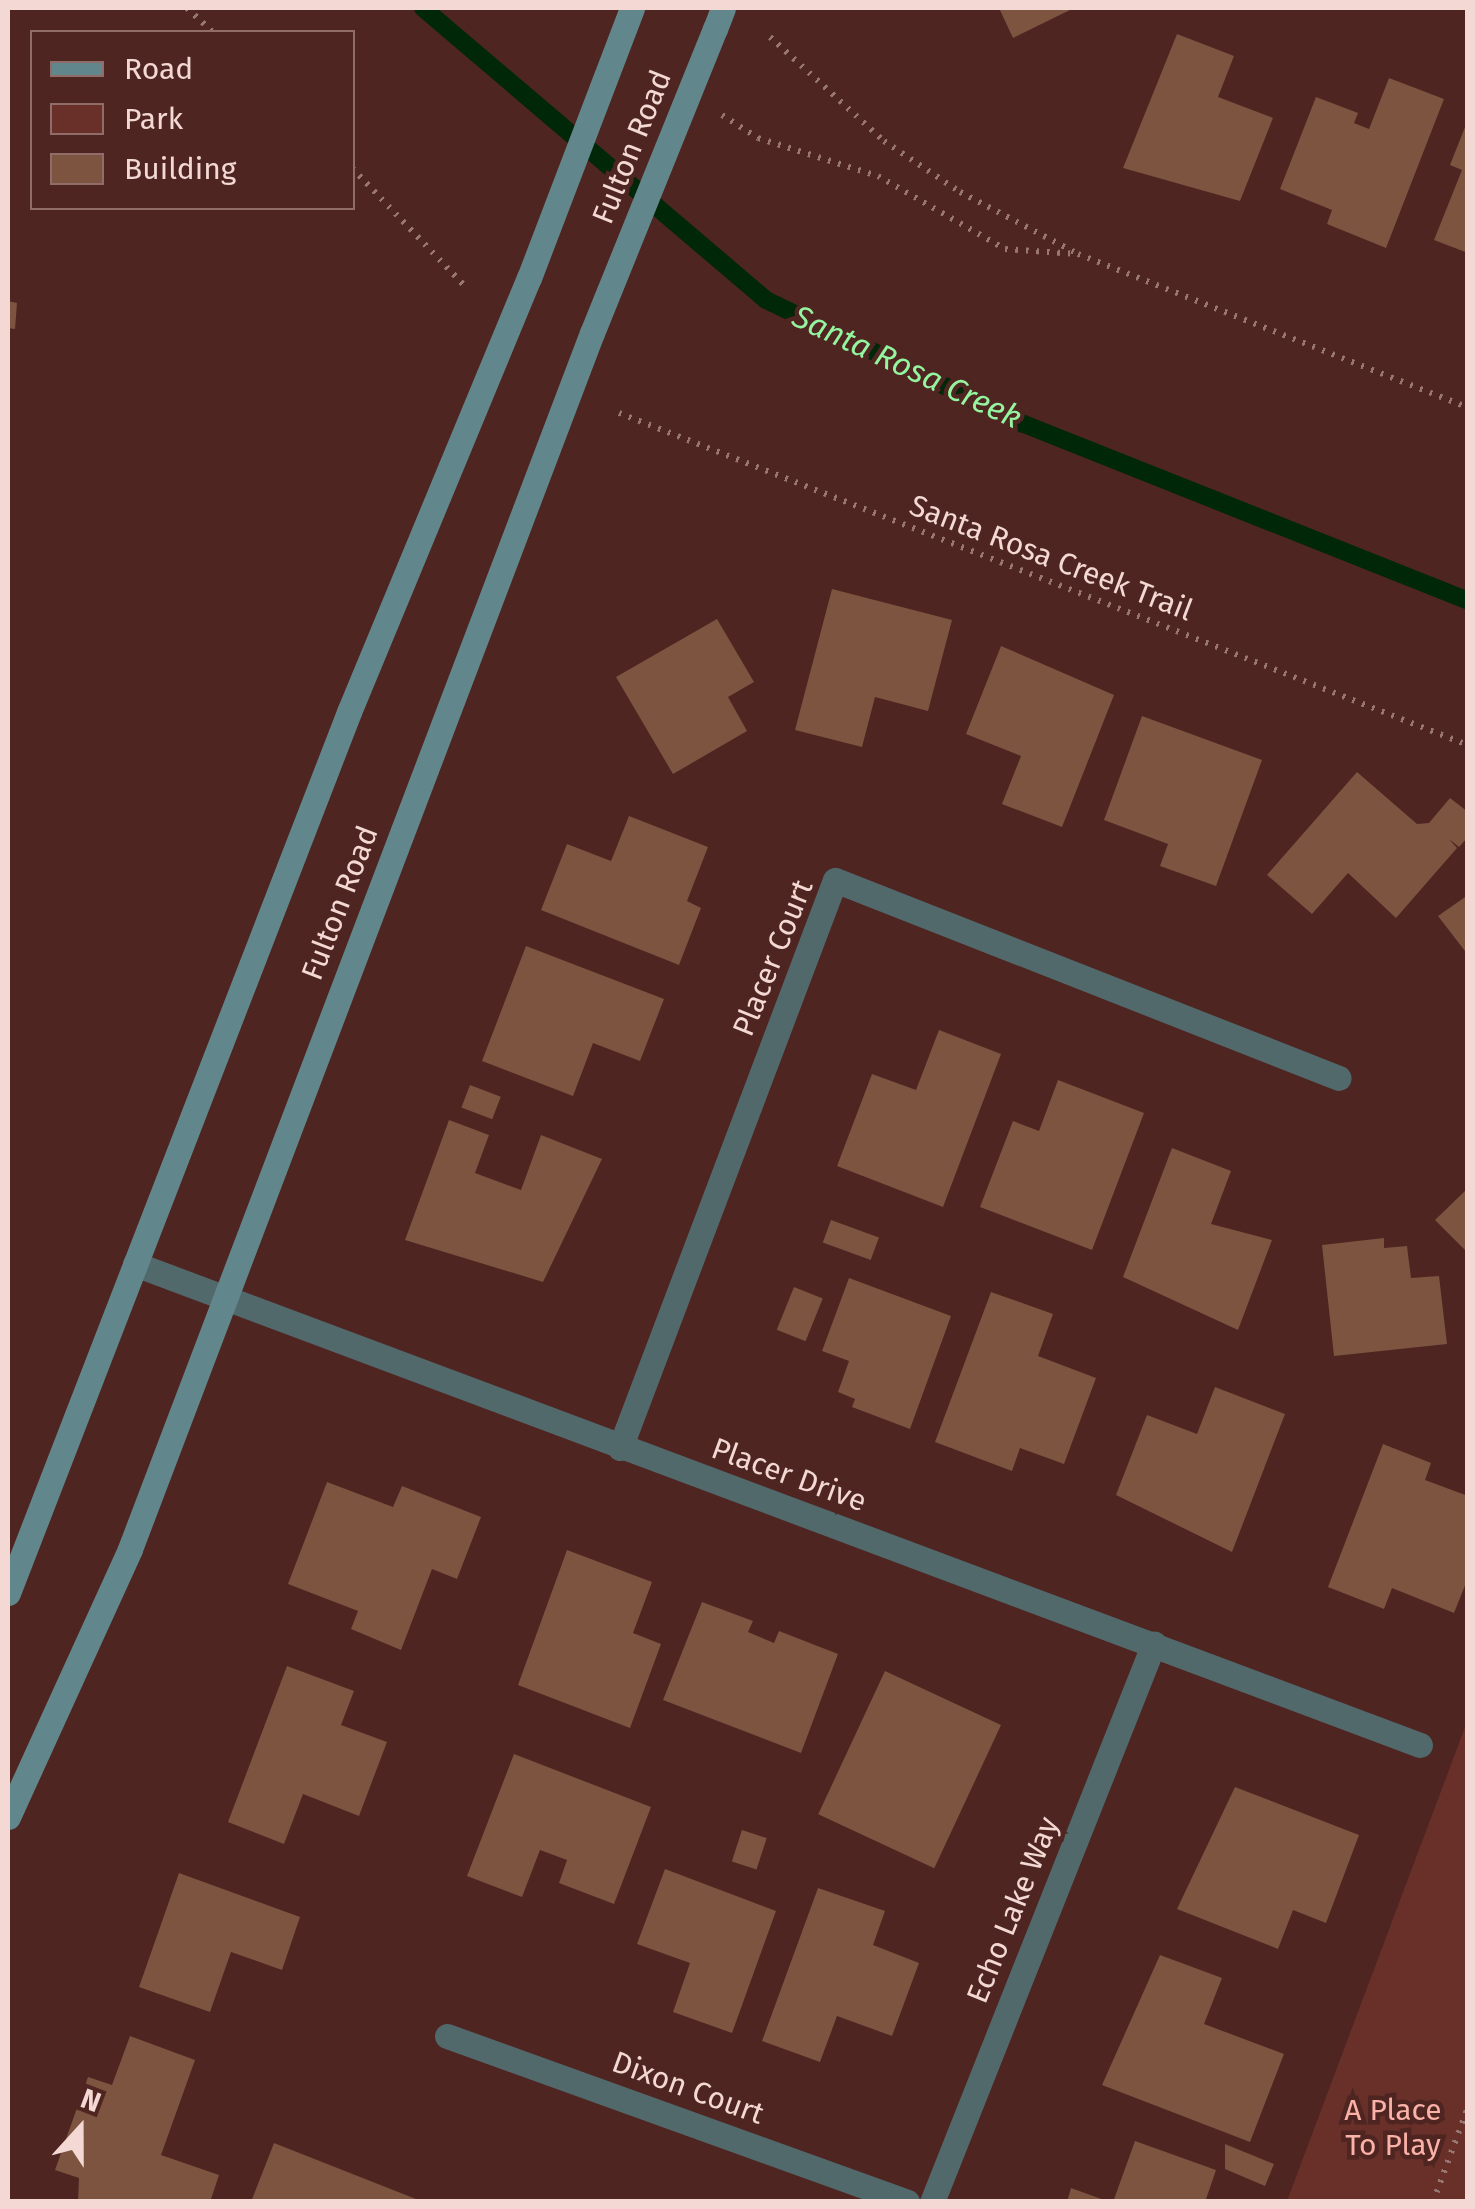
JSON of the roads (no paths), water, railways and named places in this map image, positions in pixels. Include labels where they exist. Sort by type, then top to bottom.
[{"type":"main road","name":"Fulton Road","points":[[8,1593],[135,1264],[529,278],[632,8]]},
{"type":"main road","name":"Fulton Road","points":[[8,1817],[88,1652],[592,332],[719,18]]},
{"type":"street","name":"Placer Court","points":[[620,1448],[836,880],[1339,1078]]},
{"type":"street","name":"Placer Drive","points":[[135,1264],[1420,1745]]},
{"type":"street","name":"Echo Lake Way","points":[[932,2202],[1154,1643]]},
{"type":"street","name":"Dixon Court","points":[[447,2036],[907,2202]]},
{"type":"waterway","name":"Santa Rosa Creek","points":[[423,8],[766,300],[1024,424],[1468,601]]},
{"type":"park label","name":"A Place To Play","points":[[1393,2127]]}]
